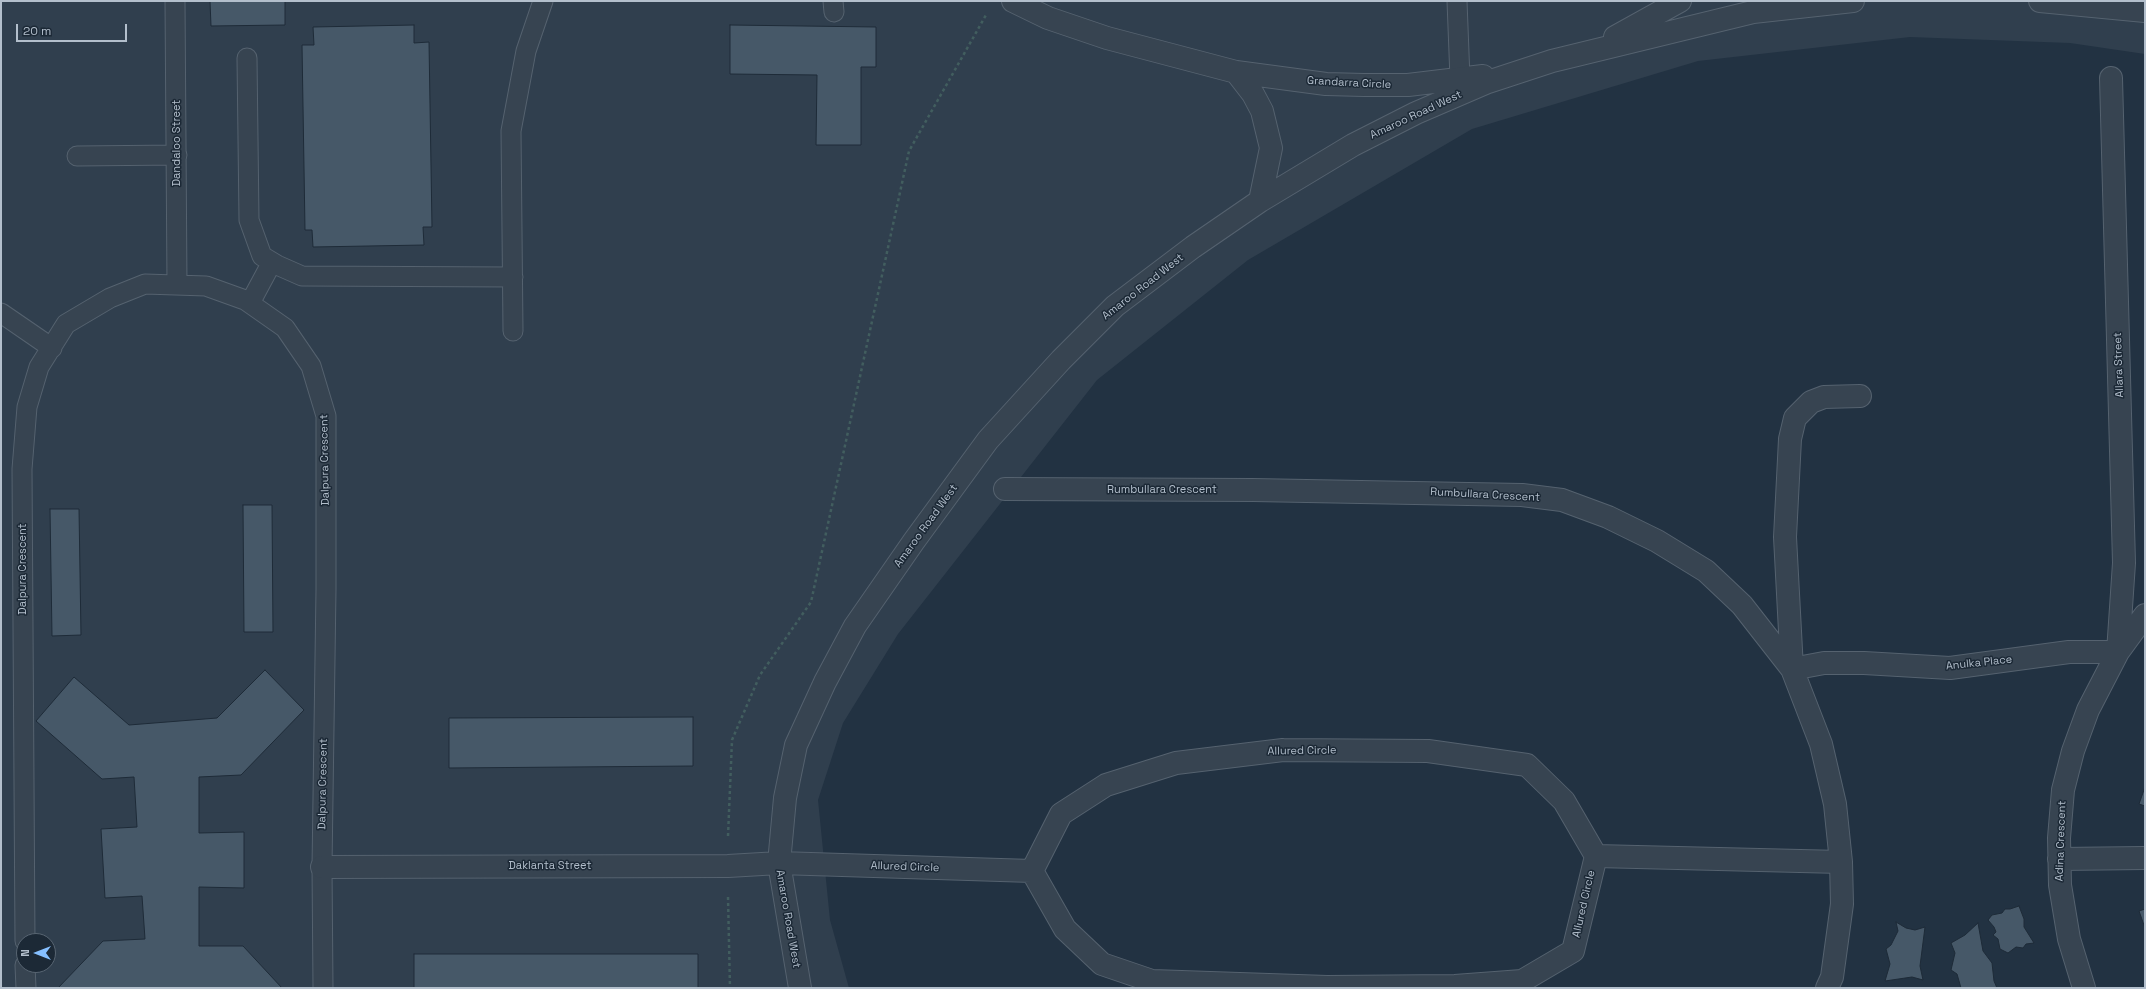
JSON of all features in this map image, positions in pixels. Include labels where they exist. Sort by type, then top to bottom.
[{"type":"street","name":"Grandarra Circle","points":[[1013,1],[1048,18],[1107,38],[1236,72],[1326,84],[1364,85],[1408,85],[1460,79],[1508,72],[1552,61],[1615,38],[1680,1]]},
{"type":"street","name":"Amaroo Road West","points":[[800,988],[779,863],[785,798],[796,744],[825,682],[855,626],[988,440],[1060,360],[1115,306],[1193,247],[1260,201],[1353,145],[1416,113],[1488,82],[1552,61],[1753,12],[1853,1]]},
{"type":"street","points":[[2040,1],[2145,11]]},
{"type":"street","points":[[1236,72],[1253,94],[1262,112],[1271,148],[1260,201]]},
{"type":"street","name":"Allara Street","points":[[2111,78],[2124,563],[2118,652]]},
{"type":"street","points":[[1792,669],[1785,537],[1790,439],[1795,418],[1811,402],[1824,397],[1860,396]]},
{"type":"street","name":"Rumbullara Crescent","points":[[1005,489],[1422,492],[1522,495],[1562,500],[1608,517],[1657,541],[1706,571],[1742,605],[1792,669],[1820,744],[1835,804],[1841,862],[1842,904],[1832,976],[1827,988]]},
{"type":"street","name":"Adina Crescent","points":[[2084,988],[2069,939],[2060,885],[2059,859],[2061,812],[2068,769],[2088,710],[2118,652],[2145,615]]},
{"type":"street","name":"Anulka Place","points":[[1792,669],[1824,663],[1864,663],[1950,668],[2069,652],[2118,652]]},
{"type":"street","name":"Allured Circle","points":[[1283,750],[1428,751],[1526,764],[1564,801],[1596,856],[1573,951],[1522,981],[1455,986],[1327,987],[1152,981],[1102,964],[1065,929],[1032,870],[1061,814],[1106,784],[1176,763],[1283,750]]},
{"type":"street","name":"Allured Circle","points":[[1596,856],[1841,862]]},
{"type":"street","points":[[2059,859],[2145,858]]},
{"type":"street","name":"Daklanta Street","points":[[322,867],[728,866],[779,863]]},
{"type":"street","name":"Allured Circle","points":[[779,863],[1032,870]]},
{"type":"lane","name":"Dandaloo Street","points":[[175,1],[177,285]]},
{"type":"lane","points":[[513,331],[511,132],[526,52],[543,1]]},
{"type":"lane","points":[[1458,1],[1460,79]]},
{"type":"lane","points":[[247,58],[249,220],[262,256],[302,276],[513,277]]},
{"type":"lane","points":[[77,156],[177,155]]},
{"type":"lane","points":[[250,303],[272,262]]},
{"type":"lane","name":"Dalpura Crescent","points":[[25,933],[22,469],[27,407],[39,367],[66,324],[110,298],[145,284],[206,286],[250,303],[284,328],[311,366],[326,416],[326,581],[322,867],[323,988]]},
{"type":"lane","points":[[1,313],[52,348]]},
{"type":"lane","points":[[25,973],[26,988]]},
{"type":"path","points":[[730,988],[728,866],[732,740],[760,676],[811,602],[909,151],[987,14]]},
{"type":"shaded area","points":[[1,1],[2145,1],[2145,54],[2070,43],[1910,37],[1698,61],[1472,129],[1248,260],[1097,380],[898,634],[843,723],[818,800],[830,920],[849,988],[1,988]]},
{"type":"building","points":[[210,1],[285,1],[285,25],[211,26]]},
{"type":"building","points":[[414,25],[414,43],[429,42],[432,227],[423,227],[424,245],[313,247],[312,230],[305,230],[302,45],[314,45],[313,27]]},
{"type":"building","points":[[730,25],[876,27],[876,67],[861,67],[861,145],[816,145],[817,75],[730,74]]},
{"type":"building","points":[[243,505],[272,505],[273,632],[244,632]]},
{"type":"building","points":[[50,509],[79,509],[81,635],[52,636]]},
{"type":"building","points":[[265,670],[304,710],[241,775],[199,777],[199,833],[244,832],[244,888],[199,887],[199,946],[243,946],[282,988],[58,988],[103,941],[145,939],[142,896],[105,898],[101,829],[137,827],[134,777],[102,779],[36,721],[74,677],[129,725],[217,718]]},
{"type":"building","points":[[693,717],[693,766],[449,768],[449,718]]},
{"type":"building","points":[[2145,787],[2145,806],[2139,804]]},
{"type":"building","points":[[2019,906],[2024,919],[2024,927],[2034,943],[2026,944],[2023,948],[2016,947],[2008,953],[2000,949],[1998,939],[1993,935],[1996,932],[1994,927],[1988,920],[1992,915],[2002,913],[2005,909]]},
{"type":"building","points":[[2145,909],[2145,928],[2139,911]]},
{"type":"building","points":[[1896,922],[1906,928],[1915,930],[1925,927],[1920,966],[1923,980],[1912,977],[1885,981],[1890,964],[1886,949],[1891,945],[1898,931]]},
{"type":"building","points":[[1978,923],[1983,951],[1992,963],[1994,981],[1997,988],[1961,988],[1957,974],[1951,970],[1955,953],[1951,943],[1965,935]]},
{"type":"building","points":[[414,954],[698,954],[698,988],[414,988]]}]
